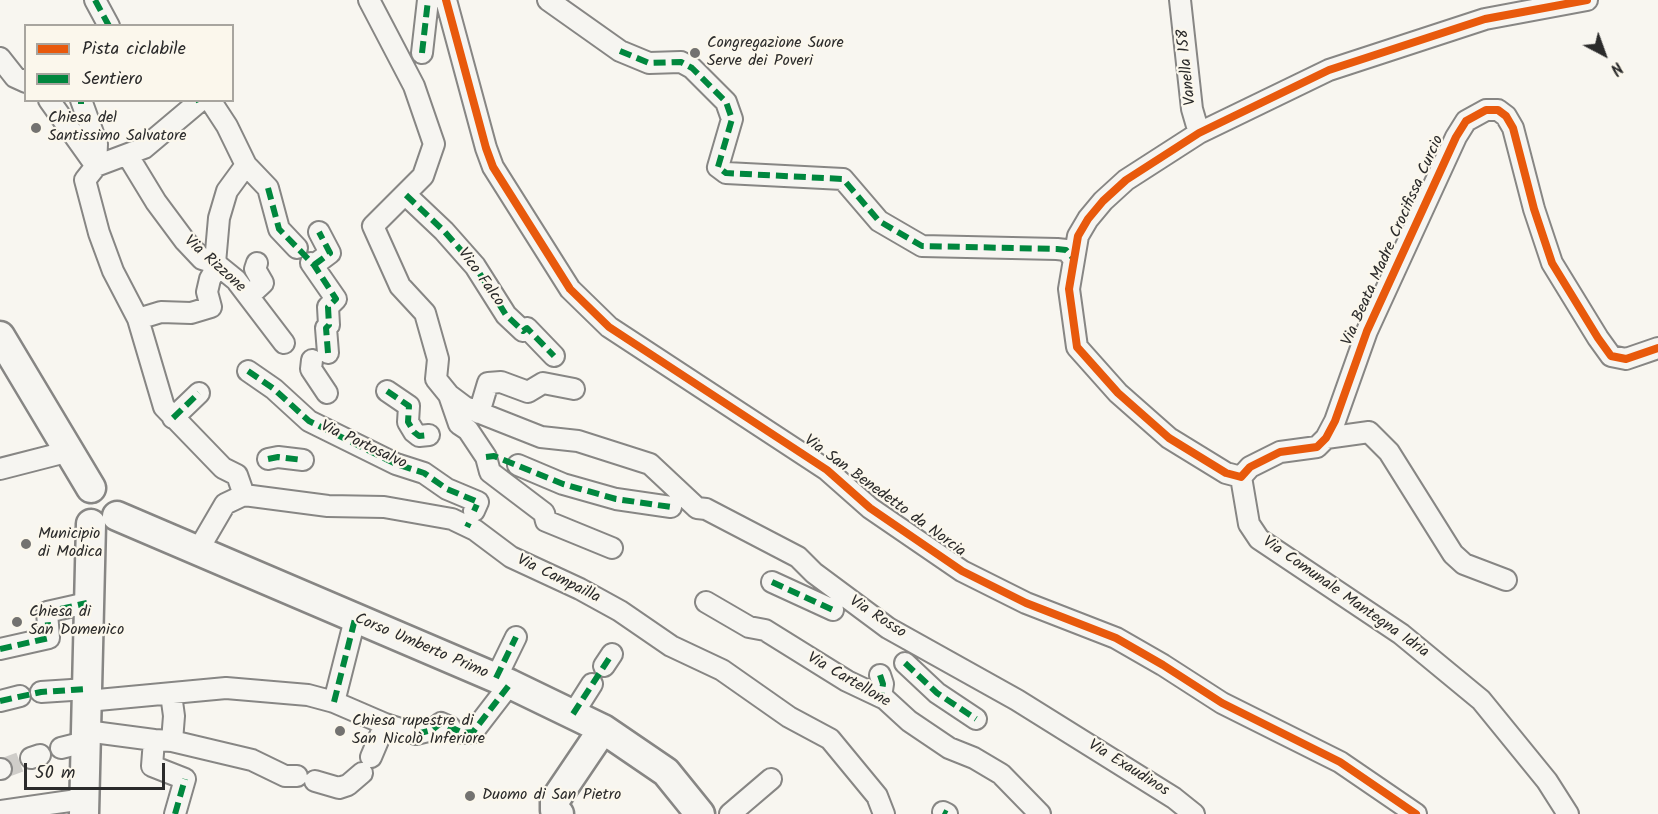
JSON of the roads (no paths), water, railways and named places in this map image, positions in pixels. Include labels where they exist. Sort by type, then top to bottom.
[{"type":"street","points":[[95,0],[108,24]]},
{"type":"street","points":[[369,0],[414,86],[435,144],[423,176],[373,226],[400,286],[425,313],[438,359],[436,379],[449,395],[479,413],[488,383],[501,382],[528,392],[543,383],[574,389]]},
{"type":"street","points":[[422,53],[428,0]]},
{"type":"street","name":"Via San Benedetto da Norcia","points":[[446,0],[493,167],[570,289],[602,321],[631,343],[827,470],[870,508],[962,572],[1026,603],[1116,638],[1221,703],[1340,762],[1416,814]]},
{"type":"street","points":[[548,0],[621,51],[649,63],[681,62],[692,68],[726,102],[732,119],[718,167],[726,173],[843,179],[879,221],[921,246],[1057,249],[1066,250],[1073,258]]},
{"type":"street","name":"Vanella 158","points":[[1180,0],[1192,109],[1199,133]]},
{"type":"street","points":[[1506,580],[1464,564],[1453,554],[1389,452],[1369,432],[1326,438],[1317,447],[1280,452],[1250,467],[1241,477],[1226,473],[1169,438],[1118,393],[1077,346],[1069,289],[1073,258],[1078,236],[1103,201],[1126,180],[1199,133],[1329,70],[1485,19],[1587,0]]},
{"type":"street","points":[[0,58],[15,77],[24,81]]},
{"type":"street","points":[[50,102],[96,166]]},
{"type":"street","points":[[81,102],[97,144],[96,166]]},
{"type":"street","points":[[197,552],[225,504],[244,495],[237,475],[224,468],[164,407],[138,319],[113,271],[96,224],[85,180],[96,166],[128,156],[144,148],[201,102]]},
{"type":"street","points":[[203,102],[227,126],[246,165],[268,188],[279,229],[297,248]]},
{"type":"street","name":"Via Beata Madre Crocifissa Curcio","points":[[1326,438],[1367,331],[1456,137],[1466,121],[1486,110],[1498,110],[1506,116],[1514,128],[1534,209],[1552,263],[1611,356],[1626,359],[1658,348]]},
{"type":"street","name":"Via Rizzone","points":[[128,156],[156,202],[185,241],[202,259],[217,264],[236,280],[284,343]]},
{"type":"street","points":[[138,319],[161,312],[191,313],[211,307],[207,292],[217,264],[219,218],[227,191],[246,165]]},
{"type":"street","name":"Vico Falco","points":[[406,195],[475,266],[506,315],[523,331],[527,328],[554,356]]},
{"type":"street","points":[[319,232],[330,253],[313,264],[336,299],[327,307],[329,326],[326,328],[320,357],[311,369],[327,393]]},
{"type":"street","points":[[249,296],[263,283],[255,269],[257,263]]},
{"type":"street","points":[[0,336],[8,366],[69,451],[91,488],[105,487],[112,490],[119,502],[104,520],[87,603],[87,695],[78,740],[84,806],[10,810]]},
{"type":"street","name":"Via Portosalvo","points":[[248,371],[274,389],[309,421],[396,464],[424,473],[447,489],[478,502],[470,520]]},
{"type":"street","points":[[387,392],[410,406],[408,422],[414,432],[419,436],[429,435]]},
{"type":"street","points":[[173,418],[199,393]]},
{"type":"street","points":[[449,395],[459,424],[502,461],[553,480],[616,499],[671,507]]},
{"type":"street","name":"Via Rosso","points":[[479,413],[541,437],[578,441],[650,464],[697,508],[706,509],[798,557],[814,573],[888,628],[1061,727]]},
{"type":"street","points":[[0,469],[69,451]]},
{"type":"street","points":[[268,459],[278,457],[303,460]]},
{"type":"street","points":[[502,461],[490,472],[544,513],[546,521],[612,548]]},
{"type":"street","name":"Via Comunale Mantegna Idria","points":[[1241,477],[1249,524],[1259,539],[1401,634],[1481,700],[1547,781],[1568,814]]},
{"type":"street","name":"Via Campailla","points":[[244,495],[328,506],[384,507],[470,520],[511,557],[620,610],[671,646],[722,670],[789,717],[830,739],[877,796],[884,814]]},
{"type":"street","name":"Corso Umberto Primo","points":[[104,520],[197,552],[503,681],[573,714],[603,729],[666,772],[700,814]]},
{"type":"street","points":[[772,582],[833,610]]},
{"type":"street","name":"Via Cartellone","points":[[706,602],[749,627],[765,630],[847,681],[880,697],[909,721],[949,748],[974,758],[1001,774],[1040,814]]},
{"type":"street","points":[[0,649],[49,638],[47,612],[87,603]]},
{"type":"street","points":[[334,702],[355,619]]},
{"type":"street","points":[[41,692],[118,699],[226,688],[308,695],[334,702],[416,734],[432,730],[441,723],[456,730],[473,732],[503,681],[516,637]]},
{"type":"street","points":[[905,663],[937,693],[975,719]]},
{"type":"street","points":[[880,675],[883,684],[880,697]]},
{"type":"street","points":[[573,714],[592,684]]},
{"type":"street","points":[[171,694],[174,716],[152,766],[185,779],[175,814]]},
{"type":"street","points":[[0,700],[20,696]]},
{"type":"street","points":[[78,740],[163,740],[252,760],[285,776],[339,788],[348,785],[366,765],[386,724]]},
{"type":"street","name":"Via Exaudinos","points":[[1061,727],[1174,798],[1194,814]]},
{"type":"street","points":[[559,814],[555,810],[555,800],[603,729]]},
{"type":"street","points":[[730,814],[771,779]]},
{"type":"tunnel","points":[[1,769],[31,758]]},
{"type":"place","name":"Congregazione Suore Serve dei Poveri","points":[[695,53]]},
{"type":"place","name":"Chiesa del Santissimo Salvatore","points":[[36,128]]},
{"type":"place","name":"Municipio di Modica","points":[[26,544]]},
{"type":"place","name":"Chiesa di San Domenico","points":[[17,622]]},
{"type":"place","name":"Chiesa rupestre di San Nicolò Inferiore","points":[[340,731]]},
{"type":"place","name":"Duomo di San Pietro","points":[[470,796]]}]
